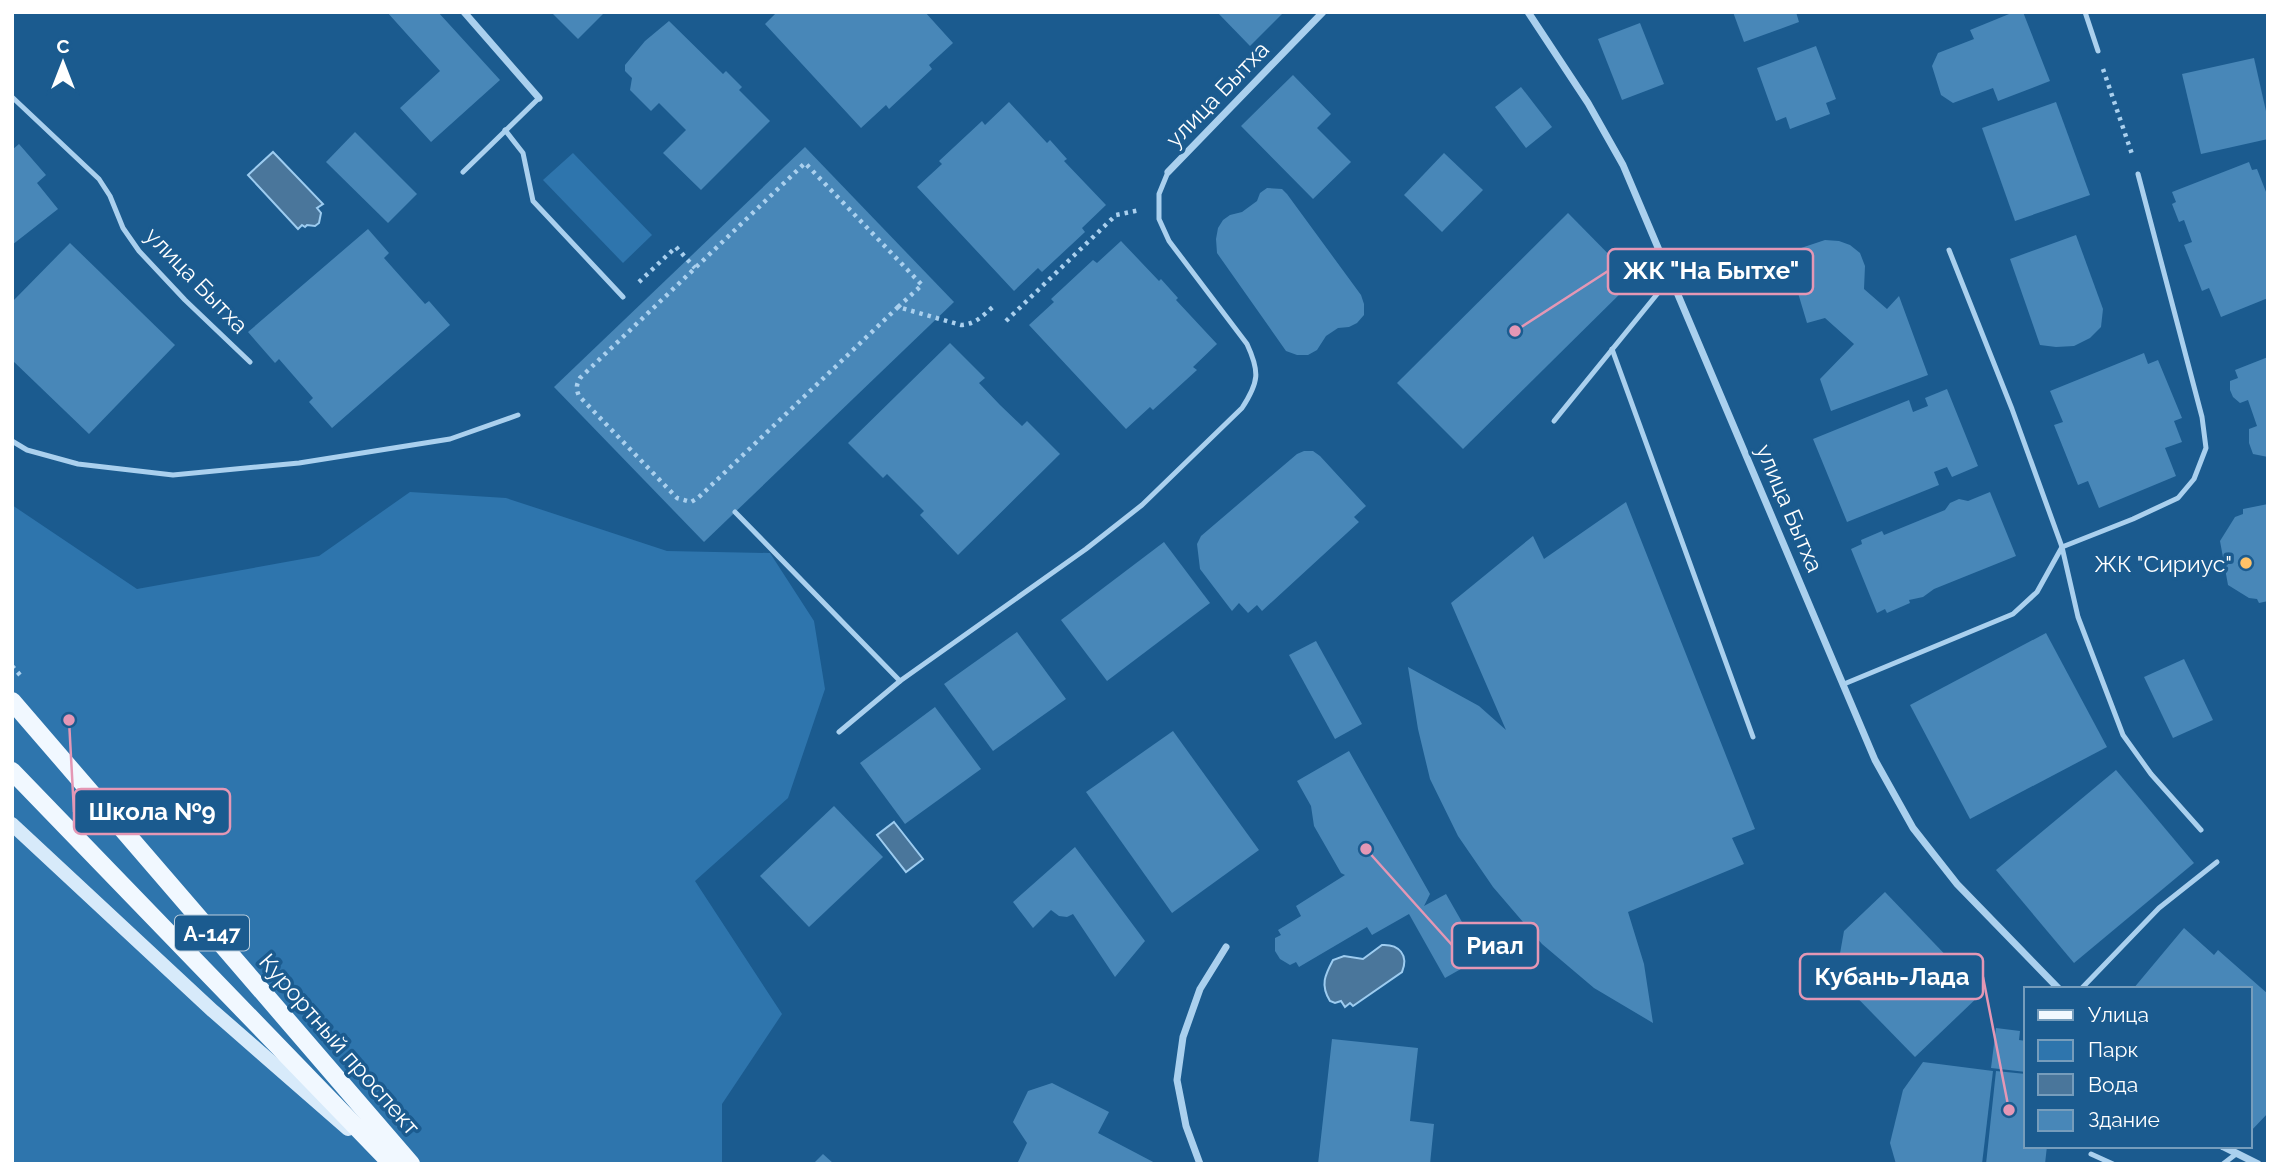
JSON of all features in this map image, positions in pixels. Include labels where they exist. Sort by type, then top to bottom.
[{"type":"main road","name":"Курортный проспект","points":[[12,701],[411,1164]]},
{"type":"main road","name":"Курортный проспект","points":[[12,771],[390,1164]]},
{"type":"main road","name":"А-147","points":[[12,824],[213,1011],[390,1164]]},
{"type":"street","points":[[464,12],[540,99]]},
{"type":"street","name":"улица Бытха","points":[[1168,172],[1323,12]]},
{"type":"street","name":"улица Бытха","points":[[1528,12],[1588,103],[1623,166],[1875,760],[1913,828],[1957,884],[2057,987]]},
{"type":"street","points":[[1200,1164],[1186,1126],[1177,1080],[1183,1037],[1200,989],[1226,947]]},
{"type":"street","points":[[2226,1148],[2258,1164]]},
{"type":"lane","points":[[2085,12],[2098,51]]},
{"type":"lane","name":"улица Бытха","points":[[12,97],[99,179],[110,196],[123,228],[139,251],[185,300],[250,362]]},
{"type":"lane","points":[[463,172],[540,99]]},
{"type":"lane","points":[[505,130],[523,153],[533,201],[623,297]]},
{"type":"lane","points":[[839,732],[900,681],[1086,549],[1142,505],[1242,408],[1252,393],[1257,379],[1255,363],[1247,344],[1168,240],[1159,219],[1159,194],[1168,172]]},
{"type":"lane","points":[[1844,684],[2013,614],[2037,592],[2062,547],[2178,498],[2194,479],[2206,448],[2202,417],[2138,174]]},
{"type":"lane","points":[[1949,250],[2012,409],[2062,547],[2078,617],[2123,735],[2151,774],[2201,830]]},
{"type":"lane","points":[[1553,421],[1671,277]]},
{"type":"lane","points":[[1612,349],[1752,737]]},
{"type":"lane","points":[[12,441],[27,450],[78,464],[173,475],[299,463],[450,439],[518,415]]},
{"type":"lane","points":[[735,512],[900,681]]},
{"type":"lane","points":[[2083,987],[2159,908],[2217,862]]},
{"type":"lane","points":[[2091,1154],[2113,1164]]},
{"type":"lane","points":[[2223,1164],[2236,1154]]},
{"type":"path","points":[[2098,51],[2138,174]]},
{"type":"path","points":[[805,163],[922,285],[898,307],[691,502],[677,498],[579,396],[577,383],[805,163]]},
{"type":"path","points":[[1006,321],[1116,215]]},
{"type":"path","points":[[657,265],[676,247],[695,268]]},
{"type":"path","points":[[898,307],[961,325],[971,324],[993,307]]},
{"type":"green space","points":[[573,153],[652,235],[623,263],[543,180]]},
{"type":"green space","points":[[410,492],[506,498],[667,551],[770,553],[814,621],[825,689],[788,798],[695,881],[782,1014],[722,1104],[722,1164],[12,1164],[12,505],[137,589],[319,556]]},
{"type":"water","points":[[273,152],[323,204],[317,208],[321,213],[319,223],[315,226],[302,225],[298,229],[248,175]]},
{"type":"water","points":[[894,822],[923,859],[906,872],[877,835]]},
{"type":"water","points":[[1382,945],[1393,946],[1401,952],[1404,960],[1402,972],[1353,1006],[1350,1003],[1345,1007],[1341,1001],[1330,1001],[1325,990],[1325,980],[1333,960],[1344,956],[1363,959]]},
{"type":"building","points":[[387,12],[438,12],[500,80],[431,142],[400,108],[440,71]]},
{"type":"building","points":[[551,12],[605,12],[578,39]]},
{"type":"building","points":[[777,12],[925,12],[953,43],[929,65],[932,69],[889,109],[886,105],[861,128],[765,24]]},
{"type":"building","points":[[1217,12],[1284,12],[1250,46]]},
{"type":"building","points":[[1733,12],[1796,12],[1799,22],[1744,42]]},
{"type":"building","points":[[2014,12],[2023,12],[2050,81],[1998,101],[1993,88],[1953,103],[1941,95],[1932,66],[1938,53],[1974,39],[1970,30]]},
{"type":"building","points":[[669,21],[723,74],[726,71],[742,87],[739,90],[770,121],[701,190],[663,153],[686,130],[659,103],[651,111],[630,90],[632,78],[625,71],[625,65],[645,41]]},
{"type":"building","points":[[1640,23],[1664,84],[1622,100],[1598,39]]},
{"type":"building","points":[[1816,46],[1836,99],[1826,103],[1830,114],[1790,129],[1786,117],[1776,121],[1757,68]]},
{"type":"building","points":[[2254,58],[2268,120],[2268,139],[2201,154],[2182,74]]},
{"type":"building","points":[[1293,75],[1331,114],[1317,128],[1351,162],[1313,199],[1241,126]]},
{"type":"building","points":[[1521,87],[1552,127],[1526,148],[1495,107]]},
{"type":"building","points":[[1009,102],[1047,143],[1050,140],[1067,159],[1064,161],[1106,205],[1082,228],[1085,232],[1042,272],[1038,268],[1014,291],[917,187],[942,164],[939,161],[982,121],[985,125]]},
{"type":"building","points":[[2056,102],[2090,195],[2015,221],[1982,128]]},
{"type":"building","points":[[355,132],[417,194],[388,223],[326,162]]},
{"type":"building","points":[[19,144],[46,175],[37,183],[58,209],[12,245],[12,150]]},
{"type":"building","points":[[805,147],[954,302],[704,542],[554,387]]},
{"type":"building","points":[[1444,153],[1483,190],[1442,232],[1404,195]]},
{"type":"building","points":[[2249,162],[2252,170],[2257,169],[2268,197],[2268,298],[2221,317],[2209,288],[2202,291],[2184,245],[2192,242],[2184,220],[2179,222],[2172,204],[2176,202],[2172,192]]},
{"type":"building","points":[[1267,188],[1282,189],[1287,194],[1361,295],[1364,304],[1364,315],[1357,323],[1338,328],[1326,336],[1317,350],[1308,355],[1286,351],[1217,253],[1218,228],[1223,220],[1242,212],[1257,201],[1260,193]]},
{"type":"building","points":[[1568,213],[1634,280],[1463,449],[1397,383]]},
{"type":"building","points":[[368,229],[389,253],[384,258],[425,304],[429,301],[450,325],[332,428],[309,402],[313,398],[279,359],[275,363],[248,332]]},
{"type":"building","points":[[2076,235],[2103,309],[2101,327],[2090,338],[2074,346],[2040,345],[2010,259]]},
{"type":"building","points":[[1825,240],[1850,245],[1860,253],[1865,266],[1864,289],[1887,309],[1899,296],[1928,375],[1831,411],[1820,379],[1854,344],[1825,318],[1807,323],[1786,253]]},
{"type":"building","points":[[1121,241],[1159,281],[1161,279],[1178,298],[1176,300],[1217,344],[1193,367],[1197,370],[1153,410],[1150,407],[1126,429],[1029,325],[1054,302],[1051,299],[1093,260],[1097,263]]},
{"type":"building","points":[[70,243],[175,345],[89,434],[12,360],[12,302]]},
{"type":"building","points":[[950,343],[985,378],[979,383],[1000,405],[1022,426],[1027,421],[1060,454],[958,555],[920,515],[924,511],[887,474],[883,478],[848,443]]},
{"type":"building","points":[[2144,353],[2148,364],[2158,360],[2182,418],[2174,421],[2182,442],[2165,448],[2176,476],[2099,508],[2088,481],[2078,485],[2054,425],[2063,422],[2050,391]]},
{"type":"building","points":[[2268,357],[2268,457],[2253,454],[2249,443],[2249,429],[2257,426],[2248,400],[2240,403],[2233,397],[2230,381],[2238,378],[2235,370]]},
{"type":"building","points":[[1947,389],[1978,466],[1952,477],[1947,467],[1934,472],[1939,485],[1847,522],[1813,439],[1909,400],[1913,412],[1928,406],[1925,398]]},
{"type":"building","points":[[1313,451],[1320,456],[1366,506],[1354,517],[1359,522],[1262,611],[1257,605],[1248,613],[1239,603],[1232,611],[1200,569],[1197,544],[1201,536],[1297,454]]},
{"type":"building","points":[[1990,492],[2016,556],[1934,589],[1923,597],[1909,600],[1910,603],[1887,613],[1885,609],[1877,613],[1851,549],[1862,544],[1861,540],[1882,531],[1884,535],[1945,510],[1950,503],[1959,499],[1968,501]]},
{"type":"building","points":[[1626,502],[1755,829],[1732,838],[1744,864],[1628,912],[1644,964],[1653,1023],[1594,988],[1542,944],[1493,887],[1458,836],[1430,779],[1418,729],[1408,667],[1479,706],[1506,730],[1451,603],[1533,536],[1544,559]]},
{"type":"building","name":"ЖК \"Сириус\"","points":[[2268,504],[2268,601],[2259,603],[2257,599],[2249,598],[2228,585],[2220,541],[2235,517],[2243,514],[2243,509]]},
{"type":"building","points":[[1164,542],[1210,603],[1107,681],[1061,620]]},
{"type":"building","points":[[1017,632],[1066,699],[993,751],[944,684]]},
{"type":"building","points":[[2046,633],[2107,747],[1970,819],[1910,705]]},
{"type":"building","points":[[1316,641],[1362,724],[1335,739],[1289,655]]},
{"type":"building","points":[[2184,659],[2213,720],[2173,738],[2144,677]]},
{"type":"building","points":[[935,707],[981,769],[905,824],[860,763]]},
{"type":"building","points":[[1173,731],[1259,850],[1172,913],[1086,792]]},
{"type":"building","points":[[1349,751],[1430,894],[1424,906],[1446,894],[1482,957],[1445,978],[1409,914],[1372,935],[1367,927],[1299,967],[1296,962],[1290,965],[1280,959],[1275,951],[1275,938],[1281,935],[1278,930],[1301,916],[1296,906],[1345,875],[1341,873],[1314,826],[1311,806],[1297,781]]},
{"type":"building","points":[[2116,770],[2194,863],[2074,963],[1996,870]]},
{"type":"building","points":[[834,806],[883,857],[809,927],[760,876]]},
{"type":"building","points":[[1075,847],[1145,941],[1115,977],[1073,914],[1067,917],[1059,916],[1051,910],[1033,928],[1013,902]]},
{"type":"building","points":[[1885,892],[1982,993],[1915,1057],[1836,976],[1844,931]]},
{"type":"building","points":[[2184,928],[2214,955],[2218,950],[2268,994],[2268,1113],[2252,1130],[2252,987],[2135,987]]},
{"type":"building","points":[[1996,1028],[2020,1031],[2019,1040],[2024,1041],[2024,1072],[1991,1068]]},
{"type":"building","points":[[1332,1039],[1418,1048],[1410,1121],[1434,1124],[1430,1164],[1318,1164]]},
{"type":"building","points":[[1923,1062],[1993,1071],[1982,1164],[1896,1164],[1890,1143],[1903,1090]]},
{"type":"building","points":[[1996,1071],[2024,1074],[2024,1148],[2047,1148],[2045,1164],[1986,1164]]},
{"type":"building","points":[[1052,1083],[1109,1112],[1098,1133],[1157,1164],[1017,1164],[1027,1143],[1013,1122],[1028,1091]]},
{"type":"building","points":[[823,1154],[834,1164],[813,1164]]},
{"type":"place","name":"ЖК \"На Бытхе\"","points":[[1515,331]]},
{"type":"place","name":"ЖК \"Сириус\"","points":[[2246,563]]},
{"type":"place","name":"Школа №9","points":[[69,720]]},
{"type":"place","name":"Риал","points":[[1366,849]]},
{"type":"place","name":"Кубань-Лада","points":[[2009,1110]]}]
